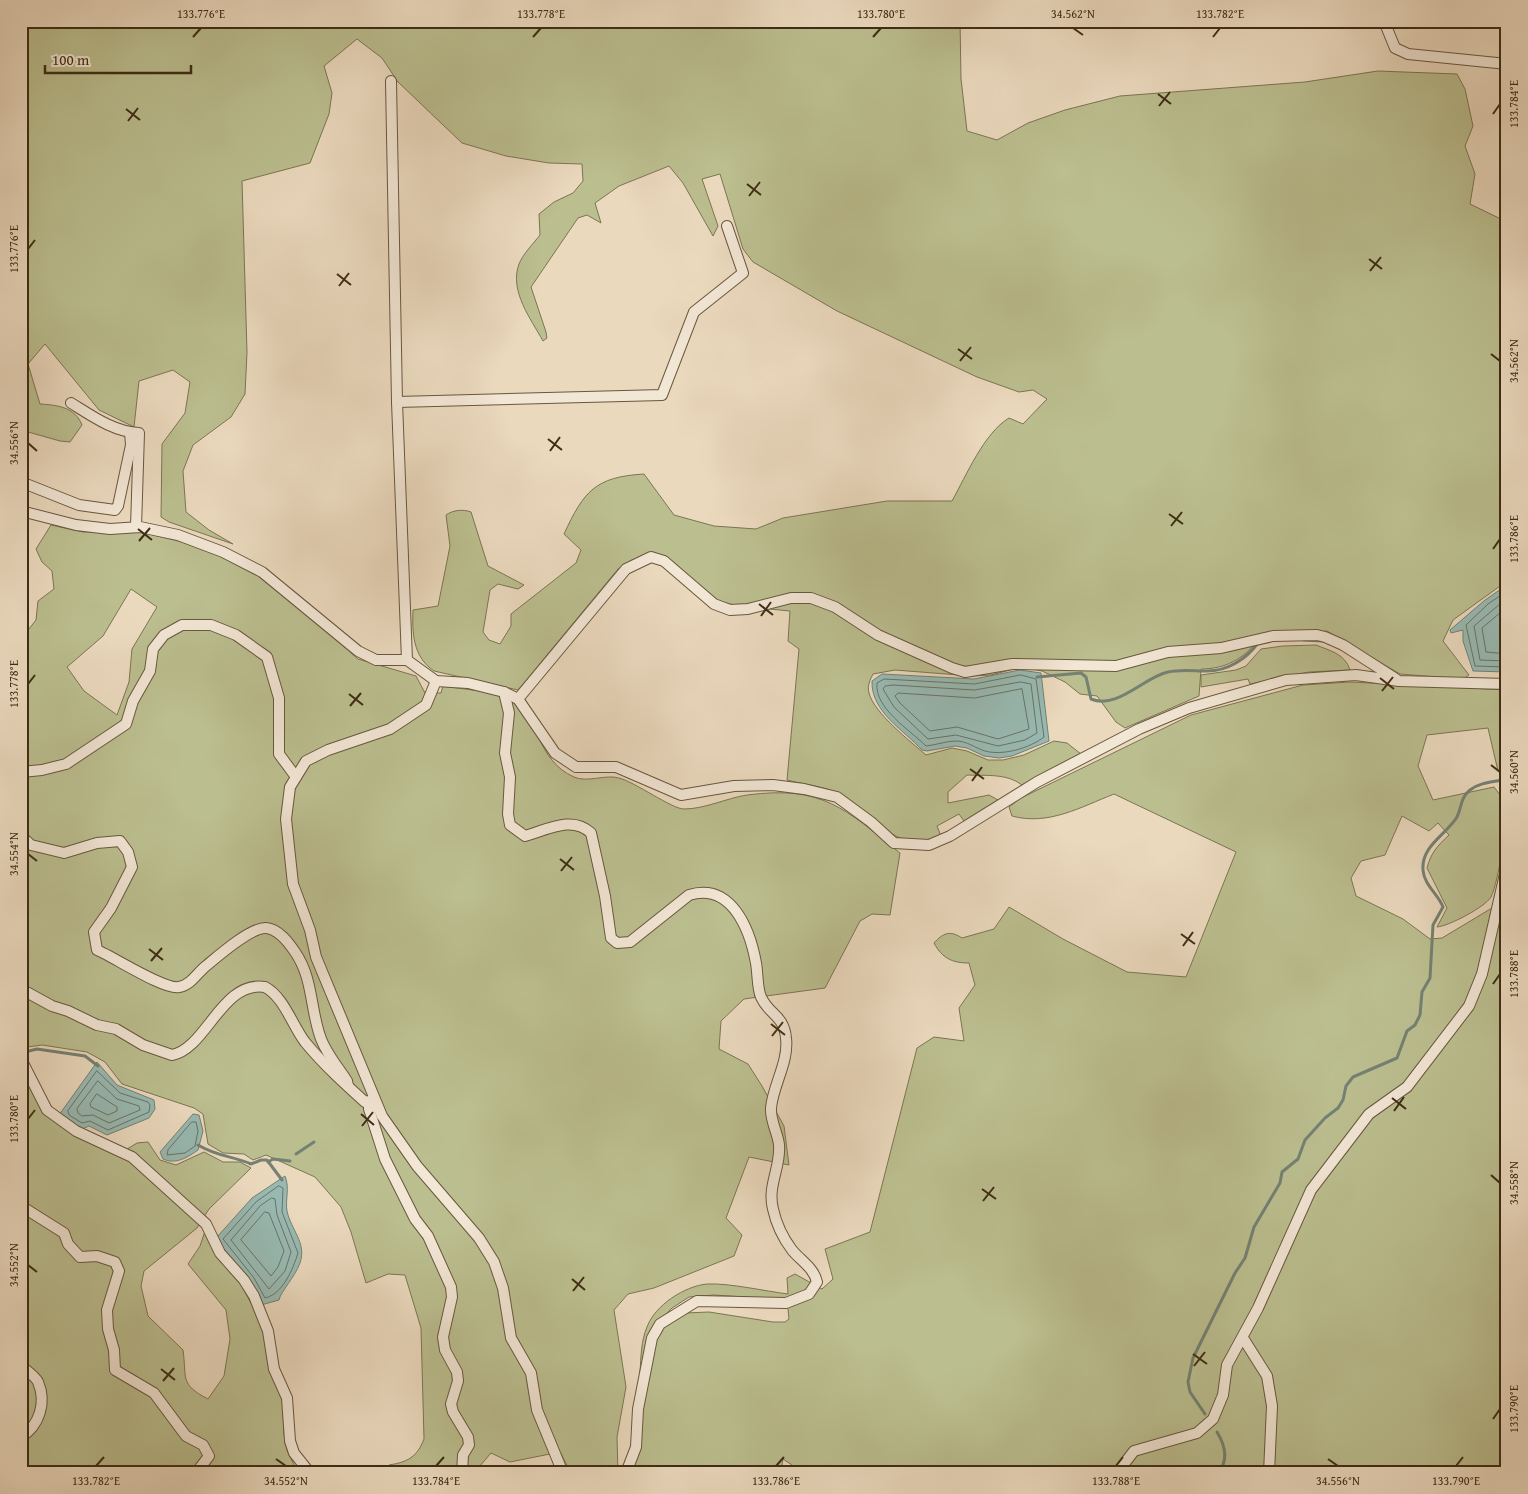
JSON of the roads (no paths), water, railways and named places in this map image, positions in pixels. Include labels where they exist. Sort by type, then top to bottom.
[{"type":"street","points":[[1384,21],[1395,48],[1408,54],[1507,64]]},
{"type":"street","points":[[391,81],[397,402],[407,660]]},
{"type":"street","points":[[397,402],[662,395],[694,312],[744,273],[727,226]]},
{"type":"street","points":[[71,403],[122,432],[139,433],[136,527]]},
{"type":"street","points":[[21,482],[79,505],[115,510],[118,506],[131,445],[130,432]]},
{"type":"street","points":[[21,511],[76,525],[110,529],[136,527],[178,535],[223,552],[262,572],[358,651],[376,660],[407,660],[436,681],[468,683],[504,692],[518,699],[555,753],[576,767],[616,767],[681,795],[734,786],[773,785],[804,788],[837,797],[871,822],[894,843],[929,845],[950,836],[1037,782],[1139,729],[1188,708],[1286,680],[1356,675],[1399,681],[1507,684]]},
{"type":"street","points":[[518,699],[626,569],[651,558],[664,561],[714,604],[730,610],[748,609],[791,598],[811,598],[835,607],[878,635],[965,672],[1012,664],[1116,666],[1168,652],[1221,648],[1273,636],[1317,635],[1325,636],[1343,645],[1399,681]]},
{"type":"street","points":[[21,772],[42,770],[66,764],[126,724],[133,702],[150,671],[153,650],[164,635],[182,625],[211,625],[236,635],[267,657],[280,698],[279,754],[296,777]]},
{"type":"street","points":[[436,681],[426,705],[390,729],[328,750],[306,761],[290,787],[286,820],[293,884],[310,930],[316,957],[372,1102],[384,1159],[415,1219],[428,1236],[451,1287],[452,1297],[443,1337],[445,1350],[456,1372],[458,1381],[451,1404],[453,1412],[468,1438],[469,1445],[463,1456],[462,1473]]},
{"type":"street","points":[[504,692],[509,713],[505,753],[510,777],[508,814],[510,825],[525,836],[572,824],[583,826],[591,833],[605,896],[611,938],[617,943],[630,942],[689,895],[700,892],[719,897],[728,903],[743,920],[752,947],[760,996],[766,1006],[783,1022],[787,1039],[771,1108],[780,1147],[770,1191],[773,1208],[782,1234],[815,1275],[817,1282],[809,1294],[786,1304],[697,1301],[660,1324],[652,1338],[638,1409],[636,1447],[626,1473]]},
{"type":"street","points":[[21,836],[31,845],[64,853],[97,843],[120,841],[128,852],[132,867],[111,908],[94,932],[97,950],[117,958],[134,971],[177,988],[185,985],[206,966],[254,931],[266,928],[279,934],[296,954],[307,975],[319,1034],[347,1081],[348,1086]]},
{"type":"street","points":[[1117,1473],[1134,1451],[1197,1433],[1213,1419],[1223,1395],[1227,1365],[1243,1338],[1311,1190],[1369,1114],[1407,1087],[1469,1006],[1482,974],[1507,865]]},
{"type":"street","points":[[21,989],[52,1006],[68,1011],[97,1025],[116,1029],[143,1045],[172,1055],[185,1051],[229,1000],[251,987],[265,987],[278,999],[306,1044],[365,1102],[372,1102]]},
{"type":"street","points":[[21,1059],[47,1110],[76,1131],[132,1157],[206,1224],[220,1253],[244,1280],[254,1296],[268,1331],[274,1369],[287,1398],[290,1436],[294,1453],[310,1473]]},
{"type":"street","points":[[372,1102],[417,1166],[479,1238],[494,1262],[503,1288],[511,1338],[531,1373],[537,1410],[563,1473]]},
{"type":"street","points":[[21,1206],[64,1233],[68,1244],[80,1257],[97,1256],[115,1262],[119,1270],[107,1310],[108,1329],[114,1350],[115,1370],[154,1394],[186,1436],[202,1445],[209,1456],[196,1473]]},
{"type":"street","points":[[1243,1338],[1266,1376],[1272,1406],[1268,1473]]},
{"type":"street","points":[[21,1366],[38,1381],[41,1404],[38,1423],[21,1438]]},
{"type":"water","points":[[1507,585],[1507,672],[1473,671],[1463,641],[1463,630],[1451,633],[1450,630],[1485,600]]},
{"type":"water","points":[[1020,670],[1041,673],[1049,741],[1012,756],[999,758],[984,756],[967,748],[955,746],[927,751],[922,750],[890,720],[877,702],[873,692],[872,681],[882,674],[974,679]]},
{"type":"water","points":[[97,1062],[117,1085],[154,1100],[155,1109],[149,1118],[107,1135],[89,1126],[82,1129],[59,1115]]},
{"type":"water","points":[[193,1114],[199,1115],[203,1131],[198,1150],[186,1158],[177,1161],[163,1159],[160,1152]]},
{"type":"water","points":[[285,1176],[287,1211],[300,1243],[302,1256],[298,1268],[282,1292],[279,1300],[261,1305],[250,1281],[218,1242],[217,1237],[252,1198]]},
{"type":"waterway","points":[[1304,640],[1323,641]]},
{"type":"waterway","points":[[1037,677],[1081,673],[1086,677],[1091,699],[1111,700],[1168,672],[1222,669],[1242,659],[1258,643]]},
{"type":"waterway","points":[[1205,1414],[1190,1392],[1188,1382],[1193,1358],[1235,1273],[1245,1258],[1254,1227],[1280,1183],[1282,1172],[1298,1159],[1305,1140],[1325,1118],[1338,1108],[1343,1100],[1346,1086],[1353,1077],[1397,1058],[1407,1031],[1415,1025],[1420,1015],[1422,992],[1430,978],[1433,925],[1443,907],[1428,885],[1424,875],[1423,862],[1426,854],[1457,817],[1463,799],[1470,790],[1483,784],[1507,779]]},
{"type":"waterway","points":[[25,1052],[37,1049],[85,1056],[98,1066]]},
{"type":"waterway","points":[[296,1154],[314,1142]]},
{"type":"waterway","points":[[198,1145],[251,1164],[267,1160],[282,1180]]},
{"type":"waterway","points":[[268,1162],[273,1159],[290,1161]]},
{"type":"waterway","points":[[1217,1432],[1225,1452],[1224,1463],[1218,1473]]}]
